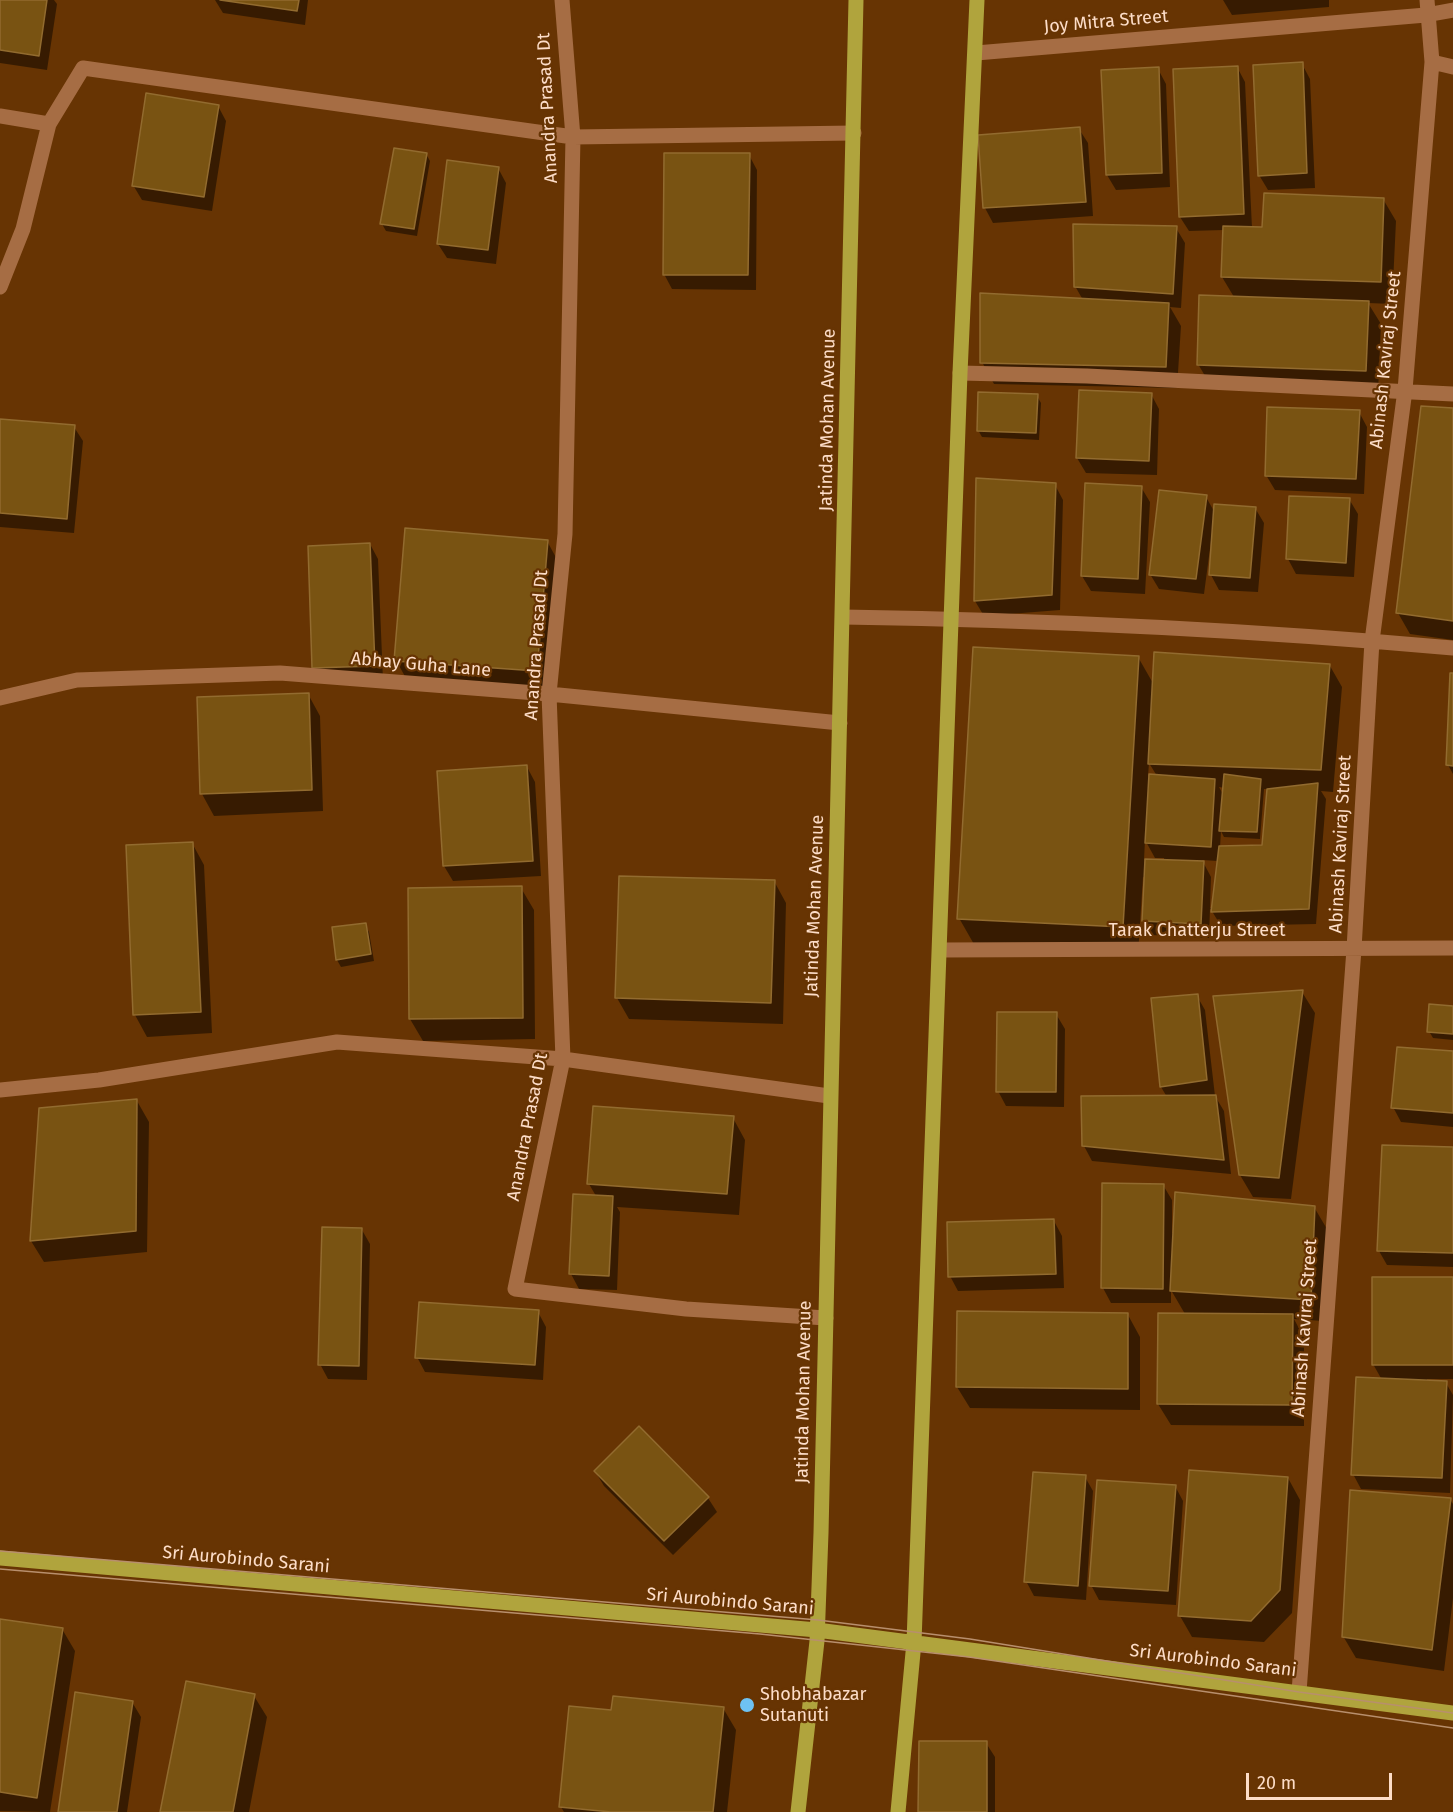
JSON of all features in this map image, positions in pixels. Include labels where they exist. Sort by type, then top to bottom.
[{"type":"main road","name":"Jatinda Mohan Avenue","points":[[798,1812],[817,1630],[856,0]]},
{"type":"main road","points":[[898,1812],[914,1642],[941,950],[960,373],[977,0]]},
{"type":"main road","name":"Sri Aurobindo Sarani","points":[[0,1558],[817,1630],[1453,1713]]},
{"type":"street","name":"Anandra Prasad Dt","points":[[562,0],[573,137],[565,534],[549,694],[563,1059],[515,1289],[686,1309],[826,1318]]},
{"type":"street","name":"Joy Mitra Street","points":[[976,53],[1427,7],[1453,10]]},
{"type":"street","name":"Abinash Kaviraj Street","points":[[1299,1692],[1354,949],[1372,640],[1405,390],[1432,62],[1427,7]]},
{"type":"street","points":[[1432,62],[1453,67]]},
{"type":"street","points":[[0,287],[23,229],[49,124],[83,68],[573,137],[854,133]]},
{"type":"street","points":[[0,116],[49,124]]},
{"type":"street","points":[[960,373],[1405,390],[1453,394]]},
{"type":"street","points":[[843,617],[952,619],[1372,640],[1453,648]]},
{"type":"street","name":"Abhay Guha Lane","points":[[0,698],[76,680],[280,673],[549,694],[840,723]]},
{"type":"street","name":"Tarak Chatterju Street","points":[[941,950],[1453,948]]},
{"type":"street","points":[[0,1090],[99,1080],[337,1041],[563,1059],[829,1096]]},
{"type":"building","points":[[0,0],[47,0],[39,56],[0,50]]},
{"type":"building","points":[[220,0],[299,0],[297,11]]},
{"type":"building","points":[[1303,62],[1307,173],[1258,176],[1253,65]]},
{"type":"building","points":[[1238,66],[1244,214],[1179,217],[1173,69]]},
{"type":"building","points":[[1159,67],[1162,173],[1106,175],[1101,70]]},
{"type":"building","points":[[146,93],[219,105],[204,197],[132,186]]},
{"type":"building","points":[[1080,127],[1086,202],[983,208],[978,135]]},
{"type":"building","points":[[394,148],[427,153],[414,229],[380,224]]},
{"type":"building","points":[[664,153],[750,153],[748,275],[663,275]]},
{"type":"building","points":[[447,160],[499,167],[488,250],[437,244]]},
{"type":"building","points":[[1264,193],[1384,198],[1381,282],[1221,277],[1223,226],[1262,227]]},
{"type":"building","points":[[1073,224],[1177,226],[1173,294],[1074,287]]},
{"type":"building","points":[[980,293],[1169,303],[1166,367],[980,363]]},
{"type":"building","points":[[1199,295],[1369,301],[1366,371],[1197,365]]},
{"type":"building","points":[[1079,390],[1152,393],[1149,461],[1076,458]]},
{"type":"building","points":[[978,392],[1038,394],[1036,433],[977,431]]},
{"type":"building","points":[[1421,406],[1453,408],[1453,621],[1396,613]]},
{"type":"building","points":[[1267,407],[1360,410],[1356,479],[1265,476]]},
{"type":"building","points":[[0,419],[75,425],[67,519],[0,513]]},
{"type":"building","points":[[976,478],[1056,483],[1052,595],[974,601]]},
{"type":"building","points":[[1085,483],[1142,486],[1138,579],[1081,576]]},
{"type":"building","points":[[1159,490],[1207,495],[1196,579],[1149,575]]},
{"type":"building","points":[[1289,496],[1350,498],[1346,563],[1286,559]]},
{"type":"building","points":[[1214,504],[1256,507],[1250,578],[1209,575]]},
{"type":"building","points":[[405,528],[548,540],[537,671],[394,661]]},
{"type":"building","points":[[370,543],[375,666],[312,668],[308,546]]},
{"type":"building","points":[[973,647],[1139,656],[1123,927],[957,919]]},
{"type":"building","points":[[1154,652],[1330,664],[1321,770],[1148,764]]},
{"type":"building","points":[[1450,673],[1453,673],[1453,766],[1446,765]]},
{"type":"building","points":[[309,693],[312,790],[200,794],[197,697]]},
{"type":"building","points":[[527,765],[533,861],[443,866],[437,771]]},
{"type":"building","points":[[1149,774],[1215,779],[1211,847],[1145,843]]},
{"type":"building","points":[[1224,774],[1261,779],[1257,832],[1219,831]]},
{"type":"building","points":[[1318,783],[1309,909],[1211,912],[1219,846],[1262,845],[1267,789]]},
{"type":"building","points":[[193,842],[201,1012],[133,1015],[126,845]]},
{"type":"building","points":[[1145,859],[1204,861],[1201,924],[1142,921]]},
{"type":"building","points":[[619,876],[775,880],[771,1003],[615,998]]},
{"type":"building","points":[[522,886],[523,1018],[409,1019],[408,888]]},
{"type":"building","points":[[366,923],[371,954],[336,960],[332,927]]},
{"type":"building","points":[[1303,990],[1279,1178],[1239,1175],[1213,996]]},
{"type":"building","points":[[1198,994],[1207,1080],[1160,1087],[1151,998]]},
{"type":"building","points":[[1429,1004],[1453,1006],[1453,1034],[1427,1032]]},
{"type":"building","points":[[997,1012],[1057,1012],[1056,1092],[996,1092]]},
{"type":"building","points":[[1397,1047],[1453,1051],[1453,1113],[1391,1108]]},
{"type":"building","points":[[1216,1095],[1224,1160],[1082,1146],[1081,1096]]},
{"type":"building","points":[[137,1099],[136,1231],[30,1241],[39,1108]]},
{"type":"building","points":[[593,1106],[734,1116],[727,1194],[587,1184]]},
{"type":"building","points":[[1382,1145],[1453,1147],[1453,1253],[1377,1251]]},
{"type":"building","points":[[1102,1183],[1164,1184],[1163,1289],[1101,1288]]},
{"type":"building","points":[[1175,1192],[1315,1206],[1311,1300],[1170,1291]]},
{"type":"building","points":[[573,1194],[613,1196],[609,1276],[569,1274]]},
{"type":"building","points":[[1054,1219],[1056,1274],[948,1277],[947,1222]]},
{"type":"building","points":[[322,1227],[362,1228],[359,1366],[318,1365]]},
{"type":"building","points":[[1372,1277],[1453,1277],[1453,1365],[1372,1365]]},
{"type":"building","points":[[419,1302],[539,1310],[535,1365],[415,1358]]},
{"type":"building","points":[[957,1311],[1128,1313],[1128,1389],[956,1387]]},
{"type":"building","points":[[1158,1313],[1293,1314],[1292,1405],[1157,1404]]},
{"type":"building","points":[[1356,1377],[1447,1381],[1442,1478],[1351,1475]]},
{"type":"building","points":[[639,1426],[709,1497],[664,1541],[594,1471]]},
{"type":"building","points":[[1189,1470],[1288,1477],[1280,1590],[1251,1621],[1178,1616]]},
{"type":"building","points":[[1033,1472],[1086,1475],[1078,1586],[1024,1582]]},
{"type":"building","points":[[1097,1480],[1176,1485],[1168,1591],[1089,1586]]},
{"type":"building","points":[[1350,1490],[1451,1498],[1432,1650],[1342,1637]]},
{"type":"building","points":[[0,1619],[63,1628],[37,1798],[0,1792]]},
{"type":"building","points":[[186,1681],[255,1694],[233,1812],[160,1812]]},
{"type":"building","points":[[75,1692],[133,1701],[117,1812],[58,1812]]},
{"type":"building","points":[[613,1696],[724,1707],[713,1812],[611,1812],[559,1807],[569,1706],[611,1710]]},
{"type":"building","points":[[919,1741],[987,1741],[987,1812],[918,1812]]},
{"type":"tram line","points":[[0,1551],[818,1620],[970,1639],[1299,1692],[1453,1713]]},
{"type":"tram line","points":[[0,1569],[760,1634],[969,1657],[1453,1728]]},
{"type":"place","name":"Shobhabazar Sutanuti","points":[[747,1705]]}]
